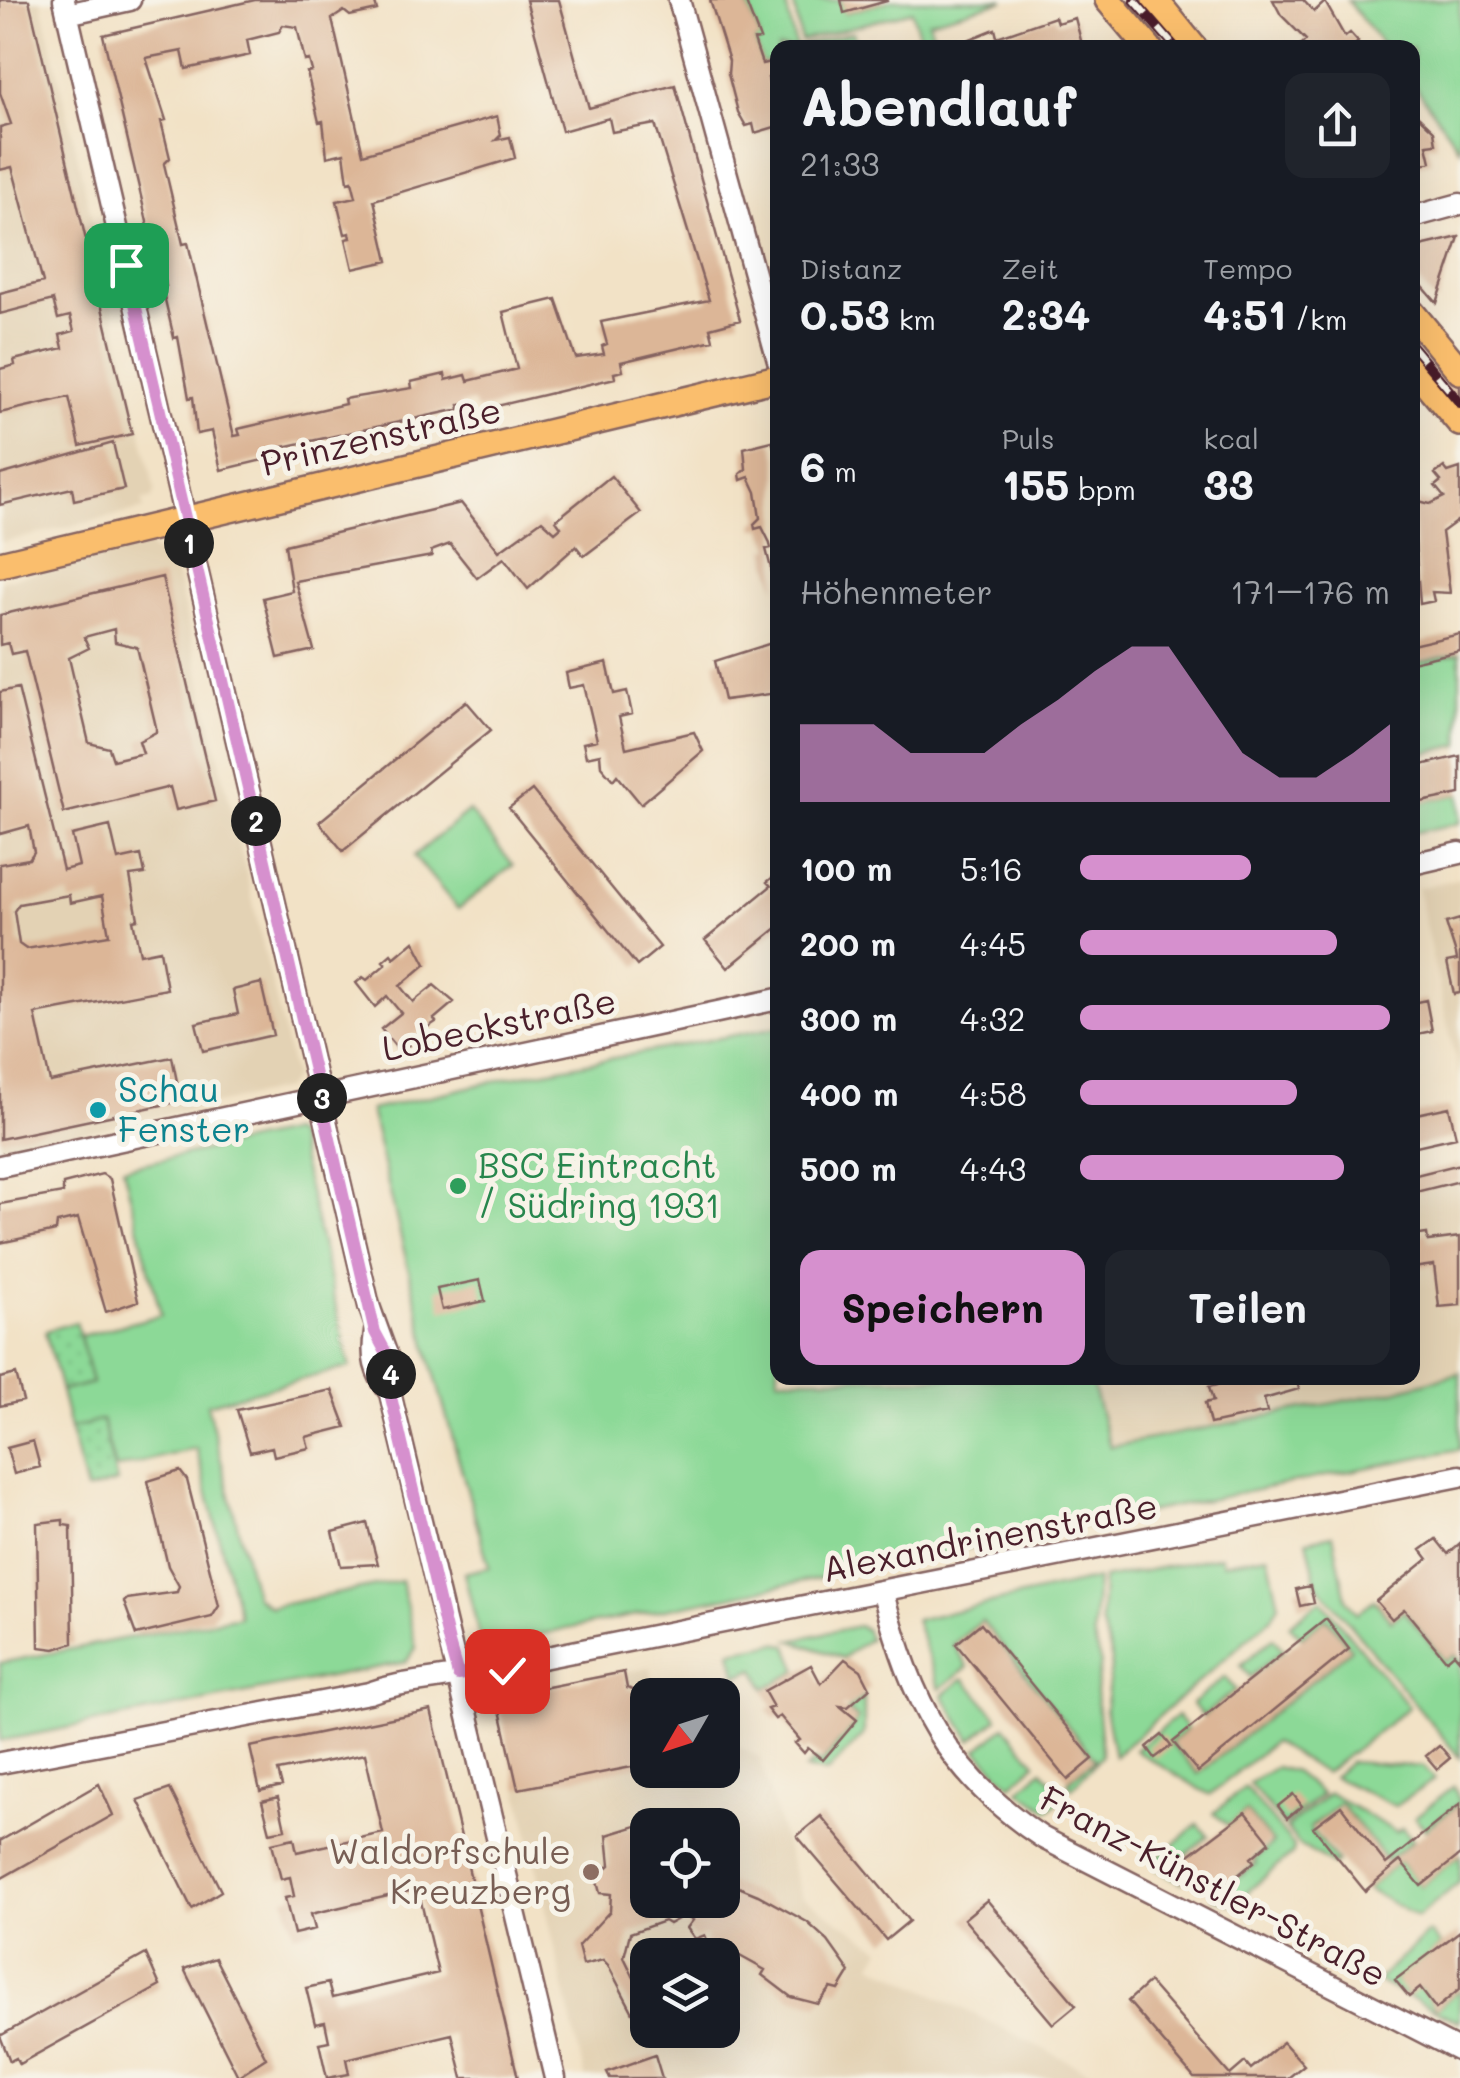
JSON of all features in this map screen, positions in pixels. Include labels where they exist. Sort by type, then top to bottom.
[{"type":"main road","points":[[1108,0],[1143,40]]},
{"type":"main road","points":[[1155,0],[1188,40]]},
{"type":"main road","points":[[1420,323],[1460,371]]},
{"type":"main road","points":[[1420,376],[1460,423]]},
{"type":"main road","name":"Prinzenstraße","points":[[0,564],[770,380]]},
{"type":"street","points":[[130,0],[66,7],[375,1332],[371,1355],[376,1374],[390,1393],[555,2078]]},
{"type":"street","points":[[679,0],[770,332]]},
{"type":"street","points":[[1420,215],[1460,204]]},
{"type":"street","points":[[1420,862],[1460,853]]},
{"type":"street","name":"Lobeckstraße","points":[[0,1166],[770,1002]]},
{"type":"street","name":"Alexandrinenstraße","points":[[0,1763],[369,1693],[403,1692],[426,1682],[488,1669],[506,1660],[532,1660],[883,1593],[1460,1476]]},
{"type":"street","name":"Franz-Künstler-Straße","points":[[883,1593],[906,1674],[922,1710],[957,1762],[997,1806],[1058,1846],[1460,2051]]},
{"type":"shaded area","points":[[0,0],[41,0],[155,490],[152,498],[142,501],[144,509],[0,543]]},
{"type":"shaded area","points":[[149,545],[154,552],[168,552],[173,560],[294,1077],[285,1089],[0,1150],[0,581]]},
{"type":"shaded area","points":[[1460,878],[1460,1080],[1420,901],[1420,887]]},
{"type":"shaded area","points":[[1460,1181],[1460,1373],[1420,1384],[1420,1191]]},
{"type":"shaded area","points":[[1092,1385],[1416,1385],[1394,1391],[1110,1447]]},
{"type":"shaded area","name":"Waldorfschule Kreuzberg","points":[[650,1667],[652,1678],[630,1678],[630,1788],[740,1788],[740,1747],[759,1757],[801,1896],[881,1948],[873,1964],[1102,2078],[585,2078],[497,1697]]},
{"type":"green space","points":[[745,0],[785,0],[794,40],[770,40],[770,62],[762,64],[754,40],[760,38]]},
{"type":"green space","points":[[793,0],[841,0],[845,13],[892,0],[1005,0],[929,21],[934,37],[924,40],[921,40],[912,11],[801,40]]},
{"type":"green space","points":[[1347,0],[1460,0],[1460,149],[1420,93],[1420,40],[1378,40]]},
{"type":"green space","points":[[853,32],[855,40],[823,40]]},
{"type":"green space","points":[[1460,653],[1460,745],[1424,753],[1420,746],[1420,662]]},
{"type":"green space","points":[[1460,794],[1460,823],[1420,832],[1420,802]]},
{"type":"green space","points":[[469,811],[513,865],[458,909],[414,856]]},
{"type":"green space","points":[[770,1028],[770,1385],[1092,1385],[1110,1447],[1394,1391],[1460,1373],[1460,1449],[482,1646],[464,1573],[489,1567],[430,1358],[370,1110],[508,1078]]},
{"type":"green space","points":[[291,1132],[296,1136],[350,1367],[207,1404],[255,1596],[270,1607],[401,1581],[416,1648],[406,1662],[0,1741],[0,1663],[239,1616],[196,1448],[115,1469],[102,1421],[70,1429],[61,1391],[92,1383],[80,1336],[161,1315],[123,1168]]},
{"type":"green space","points":[[76,1322],[92,1383],[61,1391],[45,1331]]},
{"type":"green space","points":[[102,1420],[117,1482],[86,1491],[70,1429]]},
{"type":"green space","points":[[1333,1535],[1346,1599],[1357,1613],[1374,1600],[1391,1621],[1404,1611],[1445,1661],[1454,1655],[1460,1662],[1460,1758],[1317,1584],[1307,1540]]},
{"type":"green space","points":[[1268,1555],[1279,1604],[1272,1617],[1114,1756],[1105,1710],[1112,1661],[1101,1622],[1103,1579],[1221,1556],[1223,1563]]},
{"type":"green space","points":[[1097,1579],[1093,1634],[1100,1662],[1096,1691],[1102,1755],[1072,1788],[1068,1782],[1095,1759],[982,1621],[953,1644],[968,1667],[940,1689],[915,1620]]},
{"type":"green space","points":[[1321,1600],[1409,1707],[1325,1773],[1273,1742],[1210,1795],[1135,1750],[1177,1716],[1187,1729],[1171,1743],[1198,1774],[1351,1649],[1327,1618],[1302,1637],[1289,1625]]},
{"type":"green space","points":[[858,1626],[865,1629],[869,1639],[842,1658],[791,1640]]},
{"type":"green space","points":[[1273,1638],[1283,1650],[1250,1677],[1241,1665]]},
{"type":"green space","points":[[777,1643],[788,1646],[798,1671],[765,1688],[755,1669],[737,1676],[731,1651]]},
{"type":"green space","points":[[1225,1677],[1235,1690],[1203,1716],[1192,1704]]},
{"type":"green space","points":[[964,1678],[998,1718],[971,1740],[943,1695]]},
{"type":"green space","points":[[864,1697],[864,1734],[828,1772],[806,1770],[815,1761],[821,1764],[858,1719],[848,1710]]},
{"type":"green space","points":[[1005,1726],[1036,1763],[1011,1785],[977,1750]]},
{"type":"green space","points":[[1350,1762],[1424,1767],[1435,1779],[1395,1806],[1333,1777]]},
{"type":"green space","points":[[1276,1767],[1294,1772],[1322,1794],[1284,1825],[1249,1783]]},
{"type":"green space","points":[[1042,1770],[1065,1797],[1048,1810],[1019,1790]]},
{"type":"green space","points":[[1454,1786],[1460,1803],[1425,1829],[1415,1817]]},
{"type":"green space","points":[[1245,1787],[1294,1846],[1293,1853],[1233,1904],[1213,1898],[1256,1864],[1254,1860],[1273,1843],[1246,1811],[1228,1826],[1214,1813]]},
{"type":"green space","points":[[1329,1793],[1396,1832],[1402,1828],[1413,1840],[1387,1861],[1340,1803],[1310,1828],[1337,1862],[1333,1865],[1301,1846],[1286,1828]]},
{"type":"green space","points":[[1198,1824],[1208,1836],[1171,1867],[1183,1883],[1157,1869],[1155,1860]]},
{"type":"green space","points":[[1460,1855],[1460,1882],[1417,1917],[1367,1889],[1400,1861],[1421,1886]]},
{"type":"green space","points":[[1429,1932],[1441,1946],[1396,1981],[1420,1988],[1436,2009],[1460,1989],[1459,2022],[1377,1981]]},
{"type":"building","points":[[0,0],[29,0],[132,434],[80,446],[69,397],[0,413],[0,369],[15,365],[14,360],[63,348],[60,335],[74,331],[70,316],[58,319],[53,300],[0,314],[0,293],[43,282],[12,167],[0,170],[0,127],[11,124],[0,93]]},
{"type":"building","points":[[255,0],[374,0],[377,10],[350,16],[344,11],[332,19],[363,154],[497,116],[501,135],[496,140],[510,137],[515,158],[374,200],[388,261],[353,269],[346,239],[351,238],[350,233],[345,234],[337,201],[356,197],[352,181],[348,182],[344,153],[327,157],[323,121],[319,122],[307,72],[312,71],[309,60],[305,61],[297,27],[283,25],[279,32],[247,40],[250,55],[186,69],[182,51],[146,58],[166,120],[161,121],[170,158],[164,164],[183,244],[188,243],[234,436],[240,435],[238,429],[345,404],[344,399],[412,388],[411,382],[445,374],[446,380],[466,375],[468,381],[517,369],[503,312],[556,299],[576,358],[604,354],[602,346],[607,344],[601,322],[709,300],[655,124],[612,132],[609,118],[562,131],[526,0],[559,0],[589,108],[675,85],[740,320],[710,328],[713,340],[621,362],[623,371],[614,373],[615,378],[476,411],[473,402],[459,405],[460,409],[283,447],[284,455],[221,470],[212,431],[197,434],[193,397],[189,398],[178,337],[174,338],[162,287],[166,286],[164,276],[160,277],[103,35]]},
{"type":"building","points":[[710,0],[745,0],[760,39],[754,40],[762,64],[770,62],[770,128],[755,133],[753,124],[746,126],[728,74],[729,61]]},
{"type":"building","points":[[841,0],[887,0],[887,1],[844,13]]},
{"type":"building","points":[[1273,0],[1303,0],[1314,12],[1325,2],[1345,37],[1350,33],[1356,40],[1306,40],[1281,15]]},
{"type":"building","points":[[1055,17],[1057,23],[1075,18],[1081,40],[968,40],[995,29],[997,37]]},
{"type":"building","points":[[1420,118],[1434,131],[1436,144],[1427,145],[1431,162],[1420,164]]},
{"type":"building","points":[[1459,237],[1437,303],[1420,283],[1420,246]]},
{"type":"building","points":[[1420,322],[1460,370],[1460,423],[1420,376]]},
{"type":"building","points":[[770,442],[770,544],[762,527],[755,529],[760,518],[756,492],[749,477],[741,480],[740,474],[746,469],[744,448]]},
{"type":"building","points":[[113,443],[124,489],[74,500],[72,488],[0,505],[0,475]]},
{"type":"building","points":[[1444,467],[1448,472],[1460,468],[1460,525],[1457,521],[1442,532],[1450,593],[1432,592],[1434,601],[1420,604],[1420,501],[1430,504],[1444,497],[1435,486],[1441,481],[1435,474]]},
{"type":"building","points":[[611,476],[641,513],[584,556],[576,546],[528,589],[504,558],[477,578],[450,544],[431,551],[432,556],[295,581],[314,650],[278,658],[263,598],[292,591],[285,545],[461,503],[499,551],[542,520],[555,532],[561,527],[556,520]]},
{"type":"building","points":[[162,577],[215,801],[176,810],[170,787],[64,813],[25,651],[11,654],[8,643],[0,645],[0,615]],"holes":[[[114,629],[115,642],[137,647],[156,732],[139,741],[143,753],[113,760],[109,748],[89,743],[69,658],[89,648],[84,637]]]},
{"type":"building","points":[[1460,634],[1460,651],[1420,660],[1420,643]]},
{"type":"building","points":[[770,644],[770,694],[724,700],[715,661]]},
{"type":"building","points":[[607,663],[614,694],[627,691],[632,714],[619,717],[626,748],[694,732],[703,751],[641,804],[617,775],[613,780],[601,766],[600,754],[586,757],[583,743],[597,740],[584,685],[569,688],[566,673]]},
{"type":"building","points":[[18,688],[63,870],[79,866],[72,835],[110,826],[118,860],[141,855],[145,874],[130,876],[138,919],[133,920],[140,954],[160,950],[167,989],[35,1014],[50,1082],[172,1057],[181,1101],[0,1139],[0,864],[29,859],[34,852],[29,826],[0,834],[0,692]],"holes":[[[69,895],[70,903],[102,896],[109,935],[26,949],[19,944],[14,911],[19,904]]]},
{"type":"building","points":[[466,701],[491,730],[343,851],[319,822]]},
{"type":"building","points":[[1460,756],[1460,794],[1420,802],[1420,765]]},
{"type":"building","points":[[532,790],[660,947],[637,966],[509,808]]},
{"type":"building","points":[[770,887],[770,934],[728,968],[705,940]]},
{"type":"building","points":[[1460,919],[1460,993],[1454,994],[1447,962],[1457,960],[1446,923]]},
{"type":"building","points":[[414,941],[426,964],[400,986],[413,1002],[434,985],[454,1002],[434,1019],[436,1022],[406,1041],[409,1045],[400,1052],[381,1029],[401,1013],[387,996],[375,1007],[356,983],[363,977],[367,980],[386,964],[383,961],[391,954],[394,958]]},
{"type":"building","points":[[261,983],[273,1035],[203,1051],[196,1023],[238,1014],[233,990]]},
{"type":"building","points":[[1426,1000],[1432,1031],[1420,1033],[1420,1001]]},
{"type":"building","points":[[1449,1107],[1456,1137],[1420,1145],[1420,1113]]},
{"type":"building","points":[[1460,1164],[1460,1181],[1420,1191],[1420,1174]]},
{"type":"building","points":[[102,1174],[110,1179],[138,1301],[106,1312],[78,1218],[57,1223],[56,1231],[0,1243],[0,1204],[63,1193],[63,1184]]},
{"type":"building","points":[[1427,1234],[1428,1241],[1460,1237],[1460,1305],[1439,1307],[1434,1265],[1420,1267],[1420,1235]]},
{"type":"building","points":[[480,1280],[485,1301],[442,1310],[437,1289]]},
{"type":"building","points":[[16,1374],[23,1401],[0,1406],[0,1378]]},
{"type":"building","points":[[1298,1385],[1299,1389],[1264,1399],[1267,1412],[1210,1424],[1205,1403],[1213,1401],[1209,1387]]},
{"type":"building","points":[[332,1390],[346,1427],[306,1437],[309,1448],[274,1456],[272,1447],[250,1452],[237,1410]]},
{"type":"building","points":[[33,1441],[40,1467],[14,1474],[7,1448]]},
{"type":"building","points":[[180,1471],[187,1480],[219,1606],[212,1617],[136,1635],[124,1602],[177,1592],[179,1586],[168,1566],[148,1481]]},
{"type":"building","points":[[63,1520],[63,1525],[71,1526],[73,1643],[55,1649],[39,1647],[37,1523]]},
{"type":"building","points":[[367,1523],[378,1564],[341,1566],[333,1532]]},
{"type":"building","points":[[1436,1539],[1448,1554],[1460,1543],[1460,1660],[1454,1653],[1446,1660],[1404,1609],[1392,1619],[1376,1601],[1428,1559],[1421,1550]]},
{"type":"building","points":[[1310,1586],[1314,1603],[1300,1606],[1296,1589]]},
{"type":"building","points":[[1326,1619],[1349,1649],[1198,1772],[1173,1742]]},
{"type":"building","points":[[981,1623],[1093,1759],[1068,1780],[956,1644]]},
{"type":"building","points":[[845,1659],[861,1670],[870,1688],[848,1707],[840,1706],[857,1720],[823,1760],[808,1748],[804,1753],[795,1743],[800,1740],[780,1716],[775,1719],[767,1709],[773,1707],[764,1691],[811,1665],[821,1684]]},
{"type":"building","points":[[624,1672],[630,1689],[630,1767],[518,1789],[497,1697]]},
{"type":"building","points":[[431,1710],[518,2078],[463,2078],[452,2034],[346,2059],[349,2074],[327,2078],[319,2043],[329,2041],[325,2022],[315,2024],[306,1988],[328,1983],[332,1998],[438,1973],[418,1889],[311,1914],[315,1929],[294,1934],[285,1898],[294,1896],[290,1877],[281,1879],[272,1843],[294,1838],[297,1852],[383,1833],[365,1754],[278,1771],[282,1786],[260,1791],[250,1747]]},
{"type":"building","points":[[1162,1735],[1171,1746],[1155,1758],[1147,1747]]},
{"type":"building","points":[[1439,1745],[1450,1758],[1437,1769],[1426,1756]]},
{"type":"building","points":[[99,1784],[113,1815],[0,1879],[0,1841]]},
{"type":"building","points":[[170,1789],[221,1891],[192,1909],[138,1800]]},
{"type":"building","points":[[1293,1794],[1302,1806],[1287,1818],[1278,1806]]},
{"type":"building","points":[[278,1797],[285,1829],[270,1832],[262,1801]]},
{"type":"building","points":[[1460,1804],[1460,1855],[1421,1886],[1400,1861],[1365,1891],[1313,1827],[1341,1806],[1386,1864]]},
{"type":"building","points":[[1246,1812],[1270,1842],[1251,1858],[1254,1862],[1213,1896],[1197,1875],[1187,1883],[1173,1867]]},
{"type":"building","points":[[821,1816],[909,1921],[886,1940],[797,1836]]},
{"type":"building","points":[[630,1828],[630,1918],[680,1918],[630,1933],[624,1957],[630,1969],[630,2007],[608,1965],[603,1960],[583,1965],[578,1946],[610,1911],[611,1894],[600,1893],[596,1878],[610,1865],[607,1835]]},
{"type":"building","points":[[740,1888],[807,1922],[828,1941],[850,1972],[839,1990],[831,1988],[818,2004],[791,1997],[762,1975],[765,1970],[740,1956],[740,1938],[694,1938],[687,1928],[693,1920],[690,1918],[740,1918]]},
{"type":"building","points":[[987,1900],[1076,2005],[1053,2024],[964,1919]]},
{"type":"building","points":[[1460,1931],[1460,1989],[1436,2009],[1420,1988],[1409,1997],[1395,1980]]},
{"type":"building","points":[[146,1954],[160,1986],[19,2064],[16,2058],[10,2061],[0,2036]]},
{"type":"building","points":[[215,1958],[266,2058],[238,2076],[184,1969]]},
{"type":"building","points":[[1149,1982],[1230,2075],[1245,2062],[1251,2069],[1283,2042],[1304,2065],[1288,2078],[1194,2078],[1128,2001]]},
{"type":"building","points":[[655,2055],[662,2078],[610,2078],[607,2072]]},
{"type":"railway","points":[[1134,0],[1169,40]]},
{"type":"railway","points":[[1420,356],[1460,403]]},
{"type":"place","name":"Schau Fenster","points":[[98,1110]]},
{"type":"place","name":"BSC Eintracht / Südring 1931","points":[[458,1186]]},
{"type":"place","name":"Waldorfschule Kreuzberg","points":[[591,1872]]},
{"type":"route","points":[[126,265],[175,485],[318,1072],[325,1120],[375,1332],[390,1360],[390,1393],[449,1643],[458,1675],[488,1669],[507,1671]]}]
